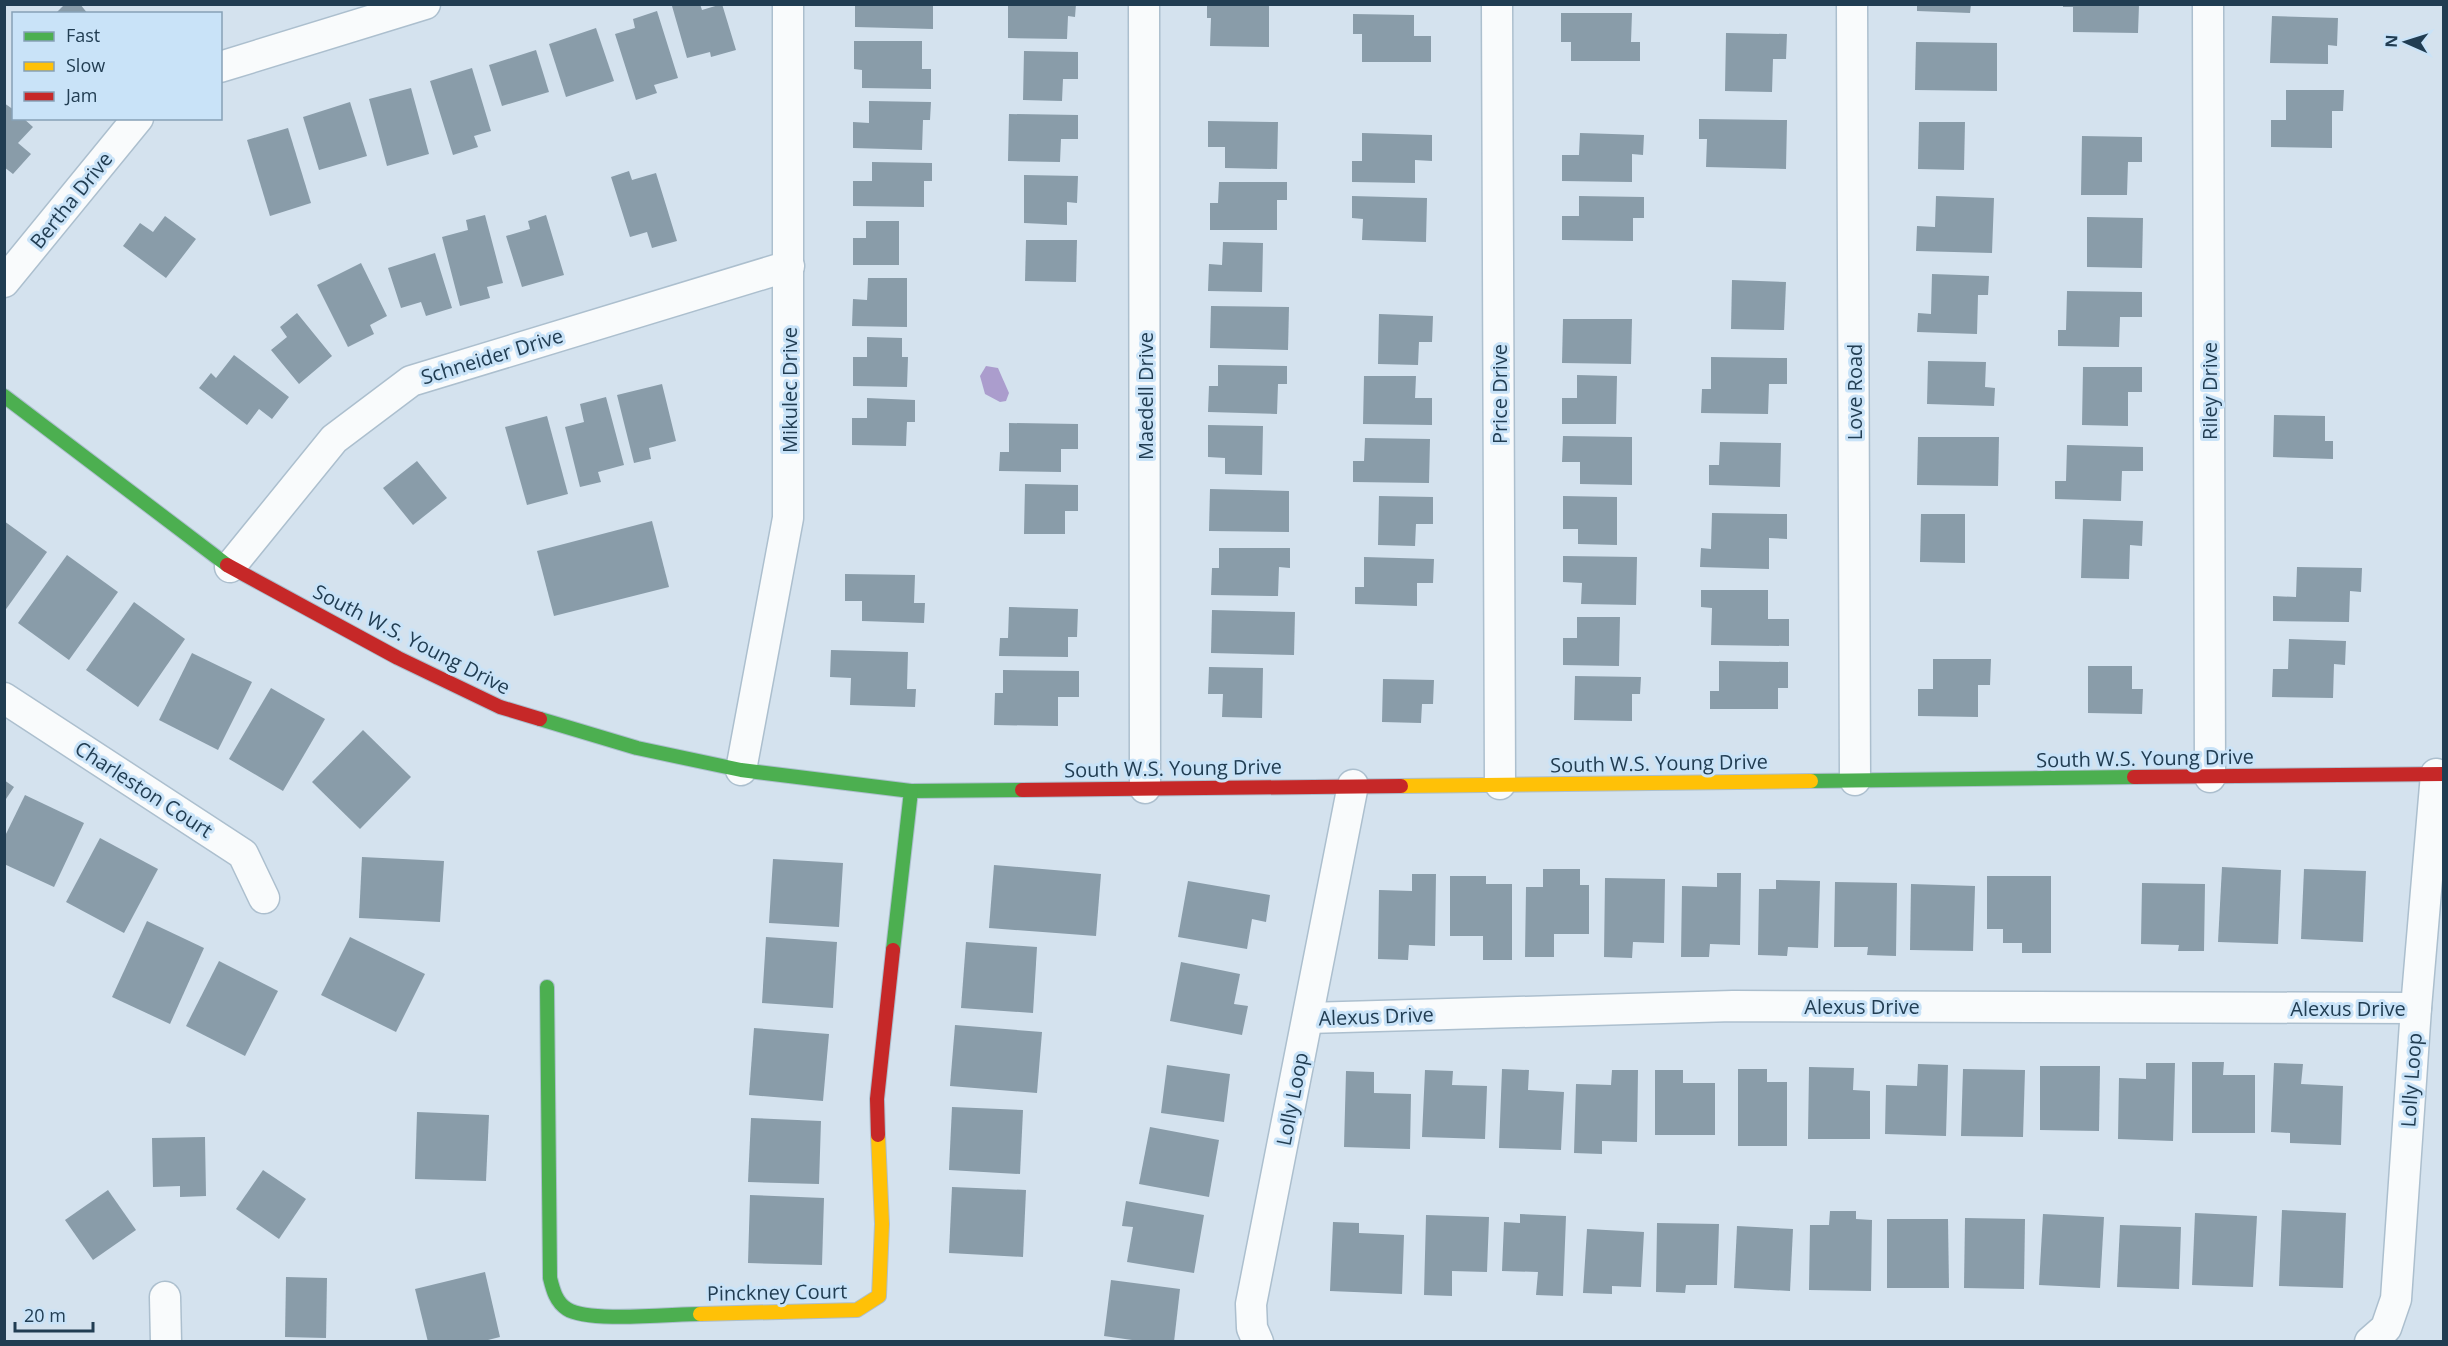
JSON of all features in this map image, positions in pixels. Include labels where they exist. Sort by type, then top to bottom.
[{"type":"main road","name":"South W.S. Young Drive","points":[[4,396],[230,567],[398,658],[500,707],[637,748],[741,771],[911,791],[2440,774]]},
{"type":"main road","name":"Pinckney Court","points":[[547,987],[550,1278],[553,1294],[560,1303],[573,1314],[590,1316],[857,1310],[879,1296],[882,1224],[877,1099],[911,791]]},
{"type":"street","points":[[222,67],[425,4]]},
{"type":"street","name":"Mikulec Drive","points":[[741,771],[788,518],[789,4]]},
{"type":"street","name":"Maedell Drive","points":[[1144,4],[1145,788]]},
{"type":"street","name":"Price Drive","points":[[1497,4],[1500,784]]},
{"type":"street","name":"Love Road","points":[[1852,4],[1855,780]]},
{"type":"street","name":"Riley Drive","points":[[2208,4],[2210,777]]},
{"type":"street","name":"Bertha Drive","points":[[4,282],[136,120]]},
{"type":"street","name":"Schneider Drive","points":[[230,567],[334,439],[411,381],[789,266]]},
{"type":"street","name":"Charleston Court","points":[[4,698],[243,854],[264,898]]},
{"type":"street","name":"Lolly Loop","points":[[2370,1341],[2386,1328],[2396,1299],[2416,1008],[2440,774]]},
{"type":"street","name":"Lolly Loop","points":[[1258,1341],[1252,1328],[1251,1304],[1353,785]]},
{"type":"street","name":"Alexus Drive","points":[[1308,1018],[1733,1006],[2416,1008]]},
{"type":"street","points":[[165,1297],[166,1341]]},
{"type":"shaded area","points":[[986,366],[998,368],[1009,393],[1006,401],[1000,402],[985,394],[980,376]]},
{"type":"building","points":[[65,4],[80,4],[86,12],[57,12]]},
{"type":"building","points":[[700,4],[702,10],[722,4],[736,50],[711,57],[710,52],[687,58],[672,6]]},
{"type":"building","points":[[1008,4],[1076,4],[1075,17],[1068,16],[1067,39],[1008,38]]},
{"type":"building","points":[[1207,4],[1269,4],[1269,47],[1210,46],[1211,18],[1207,18]]},
{"type":"building","points":[[1917,4],[1971,4],[1970,13],[1917,11]]},
{"type":"building","points":[[855,5],[933,5],[933,29],[855,27]]},
{"type":"building","points":[[2063,5],[2139,5],[2138,33],[2073,32],[2073,7],[2063,7]]},
{"type":"building","points":[[657,11],[678,78],[654,85],[657,93],[636,100],[615,34],[635,28],[633,19]]},
{"type":"building","points":[[1561,13],[1632,13],[1631,42],[1640,42],[1640,61],[1571,61],[1571,42],[1561,42]]},
{"type":"building","points":[[1353,14],[1414,15],[1414,36],[1431,36],[1431,62],[1362,62],[1362,34],[1353,34]]},
{"type":"building","points":[[2272,16],[2338,18],[2337,46],[2328,45],[2328,64],[2270,63]]},
{"type":"building","points":[[596,28],[614,81],[566,97],[549,44]]},
{"type":"building","points":[[1726,33],[1787,34],[1786,59],[1773,59],[1772,92],[1725,91]]},
{"type":"building","points":[[854,41],[922,41],[922,69],[931,69],[931,89],[862,88],[862,70],[854,69]]},
{"type":"building","points":[[1916,42],[1997,43],[1997,91],[1915,90]]},
{"type":"building","points":[[536,50],[549,92],[502,106],[489,65]]},
{"type":"building","points":[[1024,51],[1078,52],[1078,79],[1063,79],[1062,101],[1023,100]]},
{"type":"building","points":[[472,68],[491,131],[474,136],[478,147],[453,155],[430,81]]},
{"type":"building","points":[[411,88],[429,154],[387,166],[369,99]]},
{"type":"building","points":[[2286,90],[2344,90],[2343,111],[2332,111],[2332,148],[2271,147],[2271,120],[2286,120]]},
{"type":"building","points":[[869,101],[931,102],[930,120],[923,120],[922,150],[853,148],[853,122],[869,123]]},
{"type":"building","points":[[350,102],[367,156],[319,170],[303,117]]},
{"type":"building","points":[[4,103],[12,109],[12,120],[25,120],[33,127],[18,143],[31,154],[13,174],[4,167]]},
{"type":"building","points":[[1009,114],[1078,115],[1078,139],[1061,139],[1060,162],[1008,161]]},
{"type":"building","points":[[1699,119],[1787,120],[1786,169],[1706,167],[1707,139],[1699,139]]},
{"type":"building","points":[[1208,121],[1278,122],[1277,169],[1225,168],[1225,147],[1208,147]]},
{"type":"building","points":[[1919,122],[1965,122],[1964,170],[1918,169]]},
{"type":"building","points":[[288,128],[311,203],[270,216],[247,140]]},
{"type":"building","points":[[1362,133],[1432,135],[1432,161],[1415,160],[1415,183],[1352,182],[1352,161],[1362,161]]},
{"type":"building","points":[[1580,133],[1644,135],[1643,155],[1632,154],[1632,182],[1562,181],[1562,155],[1579,155]]},
{"type":"building","points":[[2082,136],[2142,137],[2142,162],[2128,162],[2127,195],[2081,195]]},
{"type":"building","points":[[872,162],[932,163],[932,181],[924,181],[924,207],[853,206],[853,181],[872,181]]},
{"type":"building","points":[[629,171],[632,180],[656,173],[677,241],[652,248],[647,232],[630,237],[611,177]]},
{"type":"building","points":[[1024,175],[1078,176],[1077,203],[1067,202],[1067,225],[1024,223]]},
{"type":"building","points":[[1219,182],[1287,182],[1287,200],[1277,200],[1277,230],[1210,230],[1210,203],[1218,203]]},
{"type":"building","points":[[1352,196],[1427,198],[1426,242],[1362,240],[1363,219],[1352,218]]},
{"type":"building","points":[[1579,196],[1644,197],[1644,218],[1633,218],[1633,241],[1562,240],[1562,216],[1579,216]]},
{"type":"building","points":[[1936,196],[1994,198],[1992,253],[1916,251],[1917,226],[1935,227]]},
{"type":"building","points":[[485,215],[503,283],[487,287],[490,298],[460,306],[442,237],[468,230],[466,220]]},
{"type":"building","points":[[546,215],[564,275],[522,287],[506,236],[530,229],[528,221]]},
{"type":"building","points":[[165,216],[196,239],[166,278],[123,246],[140,223],[153,232]]},
{"type":"building","points":[[2087,217],[2143,218],[2142,268],[2087,267]]},
{"type":"building","points":[[866,221],[899,221],[899,265],[853,265],[853,238],[866,238]]},
{"type":"building","points":[[1026,240],[1077,240],[1076,282],[1025,281]]},
{"type":"building","points":[[1223,242],[1263,243],[1262,292],[1208,291],[1209,264],[1222,265]]},
{"type":"building","points":[[435,253],[452,308],[426,316],[421,302],[401,308],[388,268]]},
{"type":"building","points":[[361,263],[387,316],[370,325],[374,334],[348,347],[317,285]]},
{"type":"building","points":[[1932,274],[1989,276],[1988,295],[1978,295],[1977,334],[1917,332],[1918,313],[1931,314]]},
{"type":"building","points":[[868,278],[907,278],[907,327],[852,326],[853,299],[867,300]]},
{"type":"building","points":[[1732,280],[1786,282],[1784,330],[1731,329]]},
{"type":"building","points":[[2067,291],[2142,292],[2142,317],[2120,317],[2119,347],[2058,346],[2058,330],[2066,330]]},
{"type":"building","points":[[1211,306],[1289,307],[1288,350],[1210,348]]},
{"type":"building","points":[[297,313],[332,356],[299,384],[271,350],[287,337],[280,327]]},
{"type":"building","points":[[1379,314],[1433,316],[1432,342],[1419,342],[1418,365],[1378,364]]},
{"type":"building","points":[[1563,319],[1632,319],[1631,364],[1562,363]]},
{"type":"building","points":[[867,337],[902,338],[902,357],[908,357],[907,387],[853,386],[853,357],[867,357]]},
{"type":"building","points":[[234,355],[289,397],[272,419],[259,409],[247,425],[199,388],[211,373],[216,378]]},
{"type":"building","points":[[1711,357],[1787,358],[1787,384],[1769,384],[1768,414],[1701,413],[1702,389],[1711,389]]},
{"type":"building","points":[[1928,361],[1986,362],[1985,387],[1995,388],[1994,406],[1927,404]]},
{"type":"building","points":[[1218,365],[1287,366],[1287,384],[1278,384],[1277,414],[1208,412],[1209,386],[1218,386]]},
{"type":"building","points":[[2083,367],[2142,367],[2142,392],[2128,392],[2128,426],[2082,425]]},
{"type":"building","points":[[1577,375],[1617,376],[1616,424],[1562,424],[1562,398],[1577,398]]},
{"type":"building","points":[[1364,376],[1416,376],[1415,398],[1432,398],[1432,425],[1363,424]]},
{"type":"building","points":[[662,384],[676,441],[649,448],[651,459],[634,463],[617,395]]},
{"type":"building","points":[[606,397],[624,465],[598,472],[601,482],[580,487],[565,427],[584,422],[580,404]]},
{"type":"building","points":[[867,398],[915,400],[915,422],[907,422],[906,446],[852,445],[852,418],[867,418]]},
{"type":"building","points":[[2274,415],[2325,416],[2325,441],[2333,441],[2333,459],[2273,457]]},
{"type":"building","points":[[547,416],[568,494],[527,505],[505,427]]},
{"type":"building","points":[[1009,423],[1078,424],[1078,449],[1061,449],[1061,472],[999,471],[1000,452],[1009,452]]},
{"type":"building","points":[[1208,425],[1263,426],[1262,475],[1225,474],[1225,458],[1208,457]]},
{"type":"building","points":[[1563,436],[1632,437],[1632,485],[1580,484],[1580,462],[1562,462]]},
{"type":"building","points":[[1918,437],[1999,437],[1998,486],[1917,485]]},
{"type":"building","points":[[1365,438],[1430,439],[1429,483],[1353,482],[1353,461],[1364,461]]},
{"type":"building","points":[[1720,442],[1781,443],[1780,487],[1709,485],[1709,465],[1719,465]]},
{"type":"building","points":[[2067,445],[2143,447],[2143,471],[2122,471],[2121,501],[2055,499],[2055,481],[2066,481]]},
{"type":"building","points":[[417,461],[447,498],[413,525],[383,488]]},
{"type":"building","points":[[1025,484],[1078,485],[1078,511],[1065,511],[1065,534],[1024,534]]},
{"type":"building","points":[[1210,489],[1289,491],[1289,532],[1209,531]]},
{"type":"building","points":[[1379,496],[1433,497],[1433,524],[1416,524],[1415,546],[1378,545]]},
{"type":"building","points":[[1563,496],[1617,497],[1617,545],[1578,544],[1578,529],[1563,529]]},
{"type":"building","points":[[1712,513],[1787,514],[1787,539],[1769,538],[1769,569],[1700,567],[1701,548],[1711,549]]},
{"type":"building","points":[[1921,514],[1965,514],[1965,563],[1920,562]]},
{"type":"building","points":[[2083,519],[2143,521],[2142,546],[2130,545],[2129,579],[2081,578]]},
{"type":"building","points":[[4,521],[47,552],[4,612]]},
{"type":"building","points":[[652,521],[669,587],[554,616],[537,551]]},
{"type":"building","points":[[1219,548],[1290,548],[1290,568],[1279,567],[1278,596],[1211,595],[1212,568],[1219,568]]},
{"type":"building","points":[[67,555],[118,592],[69,660],[18,623]]},
{"type":"building","points":[[1563,556],[1637,557],[1636,605],[1581,604],[1582,583],[1563,582]]},
{"type":"building","points":[[1364,557],[1434,559],[1433,583],[1417,583],[1417,606],[1355,604],[1355,587],[1364,587]]},
{"type":"building","points":[[2297,567],[2362,568],[2361,592],[2350,591],[2349,622],[2273,621],[2273,596],[2296,597]]},
{"type":"building","points":[[845,574],[915,575],[914,603],[925,603],[924,623],[862,621],[862,601],[845,601]]},
{"type":"building","points":[[1701,590],[1768,590],[1768,619],[1789,619],[1789,646],[1711,645],[1712,608],[1701,607]]},
{"type":"building","points":[[134,602],[185,639],[138,707],[86,670]]},
{"type":"building","points":[[1009,607],[1078,609],[1077,637],[1068,637],[1068,657],[999,656],[1000,638],[1008,638]]},
{"type":"building","points":[[1212,610],[1295,612],[1294,655],[1211,653]]},
{"type":"building","points":[[1577,617],[1620,617],[1619,666],[1563,665],[1563,638],[1577,638]]},
{"type":"building","points":[[2289,639],[2346,641],[2345,665],[2334,664],[2333,698],[2272,697],[2273,669],[2288,669]]},
{"type":"building","points":[[831,650],[908,652],[907,689],[916,689],[915,707],[850,705],[851,678],[830,677]]},
{"type":"building","points":[[192,653],[252,682],[218,750],[159,720]]},
{"type":"building","points":[[1933,659],[1991,659],[1990,685],[1978,685],[1978,717],[1918,716],[1918,689],[1933,689]]},
{"type":"building","points":[[1719,661],[1788,662],[1788,688],[1778,688],[1778,709],[1710,709],[1710,691],[1719,691]]},
{"type":"building","points":[[2088,666],[2132,666],[2132,689],[2143,689],[2142,714],[2088,713]]},
{"type":"building","points":[[1209,667],[1263,668],[1262,718],[1222,717],[1223,694],[1208,694]]},
{"type":"building","points":[[1003,670],[1079,671],[1079,697],[1058,697],[1058,726],[994,725],[995,693],[1003,693]]},
{"type":"building","points":[[1575,676],[1641,677],[1640,694],[1632,694],[1632,721],[1574,720]]},
{"type":"building","points":[[1383,679],[1434,680],[1433,704],[1422,704],[1421,723],[1382,722]]},
{"type":"building","points":[[271,688],[325,719],[283,791],[229,759]]},
{"type":"building","points":[[363,730],[411,777],[360,829],[312,782]]},
{"type":"building","points":[[4,780],[14,787],[4,802]]},
{"type":"building","points":[[25,795],[84,823],[54,887],[4,864],[4,838]]},
{"type":"building","points":[[100,838],[158,869],[124,933],[66,902]]},
{"type":"building","points":[[362,857],[444,861],[440,922],[359,918]]},
{"type":"building","points":[[773,859],[843,863],[839,927],[769,923]]},
{"type":"building","points":[[994,865],[1101,874],[1096,936],[989,928]]},
{"type":"building","points":[[2222,867],[2281,870],[2278,944],[2218,942]]},
{"type":"building","points":[[1543,869],[1580,869],[1580,885],[1589,885],[1589,934],[1554,934],[1554,957],[1525,957],[1526,887],[1543,887]]},
{"type":"building","points":[[2304,869],[2366,871],[2363,942],[2301,939]]},
{"type":"building","points":[[1717,873],[1741,873],[1740,945],[1710,944],[1709,957],[1681,957],[1682,886],[1717,887]]},
{"type":"building","points":[[1412,874],[1436,874],[1435,946],[1409,945],[1408,960],[1378,959],[1379,890],[1412,891]]},
{"type":"building","points":[[1450,876],[1486,876],[1486,884],[1512,884],[1512,960],[1483,960],[1483,936],[1450,936]]},
{"type":"building","points":[[1987,876],[2051,876],[2051,953],[2022,953],[2022,943],[2003,943],[2003,929],[1987,929]]},
{"type":"building","points":[[1605,878],[1665,879],[1664,943],[1633,942],[1632,958],[1604,957]]},
{"type":"building","points":[[1776,880],[1820,881],[1818,948],[1788,947],[1787,956],[1758,955],[1759,889],[1776,889]]},
{"type":"building","points":[[1188,881],[1270,895],[1266,922],[1252,919],[1247,949],[1178,937]]},
{"type":"building","points":[[1835,882],[1897,883],[1896,956],[1867,955],[1868,947],[1834,947]]},
{"type":"building","points":[[2142,883],[2205,884],[2204,951],[2178,951],[2179,945],[2141,944]]},
{"type":"building","points":[[1911,884],[1975,886],[1973,951],[1910,950]]},
{"type":"building","points":[[147,921],[204,948],[170,1024],[112,997]]},
{"type":"building","points":[[350,937],[425,974],[396,1032],[321,995]]},
{"type":"building","points":[[766,937],[837,942],[833,1008],[762,1003]]},
{"type":"building","points":[[966,942],[1037,947],[1033,1013],[961,1008]]},
{"type":"building","points":[[219,961],[278,991],[245,1056],[186,1026]]},
{"type":"building","points":[[1181,962],[1240,974],[1234,1004],[1248,1006],[1242,1035],[1170,1021]]},
{"type":"building","points":[[955,1025],[1042,1032],[1037,1093],[950,1086]]},
{"type":"building","points":[[754,1028],[829,1034],[823,1101],[749,1095]]},
{"type":"building","points":[[2192,1062],[2224,1062],[2223,1075],[2255,1075],[2255,1133],[2192,1133]]},
{"type":"building","points":[[2146,1063],[2175,1063],[2173,1141],[2118,1139],[2119,1078],[2146,1079]]},
{"type":"building","points":[[2274,1063],[2303,1064],[2301,1084],[2343,1086],[2341,1145],[2290,1143],[2290,1133],[2271,1132]]},
{"type":"building","points":[[1918,1064],[1948,1065],[1946,1136],[1885,1134],[1886,1085],[1917,1086]]},
{"type":"building","points":[[1167,1065],[1230,1074],[1224,1122],[1161,1113]]},
{"type":"building","points":[[2040,1066],[2100,1066],[2099,1131],[2040,1130]]},
{"type":"building","points":[[1809,1067],[1854,1068],[1853,1090],[1870,1091],[1870,1139],[1808,1139]]},
{"type":"building","points":[[1502,1069],[1529,1070],[1528,1090],[1564,1092],[1561,1150],[1499,1148]]},
{"type":"building","points":[[1738,1069],[1767,1069],[1767,1082],[1787,1082],[1787,1146],[1738,1146]]},
{"type":"building","points":[[1963,1069],[2025,1070],[2023,1137],[1961,1136]]},
{"type":"building","points":[[1425,1070],[1453,1071],[1452,1085],[1487,1086],[1485,1139],[1422,1137]]},
{"type":"building","points":[[1612,1070],[1638,1070],[1637,1142],[1602,1141],[1602,1154],[1574,1153],[1576,1084],[1611,1085]]},
{"type":"building","points":[[1655,1070],[1683,1070],[1683,1083],[1715,1083],[1715,1135],[1655,1135]]},
{"type":"building","points":[[1346,1071],[1374,1072],[1374,1093],[1411,1094],[1410,1149],[1344,1147]]},
{"type":"building","points":[[952,1107],[1023,1110],[1020,1174],[949,1170]]},
{"type":"building","points":[[417,1112],[489,1115],[486,1181],[415,1179]]},
{"type":"building","points":[[751,1118],[821,1121],[819,1184],[748,1182]]},
{"type":"building","points":[[1150,1127],[1219,1140],[1209,1197],[1139,1184]]},
{"type":"building","points":[[205,1137],[206,1196],[180,1197],[180,1186],[153,1187],[152,1138]]},
{"type":"building","points":[[263,1170],[306,1199],[279,1239],[236,1209]]},
{"type":"building","points":[[952,1187],[1026,1190],[1023,1257],[949,1253]]},
{"type":"building","points":[[108,1190],[136,1230],[93,1260],[65,1220]]},
{"type":"building","points":[[750,1195],[824,1198],[822,1265],[748,1263]]},
{"type":"building","points":[[1126,1201],[1204,1215],[1194,1273],[1127,1262],[1133,1227],[1122,1226]]},
{"type":"building","points":[[2282,1210],[2346,1213],[2343,1288],[2279,1286]]},
{"type":"building","points":[[1830,1211],[1856,1211],[1856,1219],[1872,1220],[1871,1291],[1809,1290],[1810,1225],[1829,1225]]},
{"type":"building","points":[[2195,1213],[2257,1216],[2253,1287],[2192,1285]]},
{"type":"building","points":[[1520,1214],[1566,1216],[1563,1296],[1536,1295],[1538,1272],[1502,1271],[1504,1222],[1520,1223]]},
{"type":"building","points":[[2043,1214],[2104,1217],[2100,1288],[2039,1285]]},
{"type":"building","points":[[1426,1215],[1489,1217],[1487,1272],[1452,1271],[1452,1296],[1424,1295]]},
{"type":"building","points":[[1965,1218],[2025,1219],[2024,1289],[1964,1288]]},
{"type":"building","points":[[1887,1219],[1948,1219],[1949,1288],[1887,1288]]},
{"type":"building","points":[[1333,1222],[1359,1223],[1359,1233],[1404,1235],[1402,1294],[1330,1291]]},
{"type":"building","points":[[1657,1223],[1719,1224],[1717,1285],[1686,1285],[1685,1293],[1656,1292]]},
{"type":"building","points":[[2120,1225],[2181,1227],[2179,1289],[2117,1287]]},
{"type":"building","points":[[1737,1226],[1793,1229],[1790,1291],[1734,1288]]},
{"type":"building","points":[[1587,1229],[1644,1232],[1641,1287],[1612,1286],[1612,1294],[1583,1293]]},
{"type":"building","points":[[485,1272],[500,1337],[480,1342],[428,1342],[415,1289]]},
{"type":"building","points":[[286,1277],[327,1278],[326,1338],[285,1337]]},
{"type":"building","points":[[1111,1280],[1180,1289],[1174,1342],[1146,1342],[1104,1336]]},
{"type":"traffic: fast","points":[[4,396],[227,565]]},
{"type":"traffic: fast","points":[[540,719],[637,748],[741,770],[911,791],[1022,790]]},
{"type":"traffic: fast","points":[[1811,781],[2134,777]]},
{"type":"traffic: fast","points":[[893,950],[911,791]]},
{"type":"traffic: fast","points":[[547,987],[550,1278],[556,1295],[567,1309],[593,1316],[700,1314]]},
{"type":"traffic: slow","points":[[1401,786],[1811,781]]},
{"type":"traffic: slow","points":[[700,1314],[857,1310],[879,1296],[882,1224],[878,1135]]},
{"type":"traffic: jam","points":[[227,565],[398,658],[500,707],[540,719]]},
{"type":"traffic: jam","points":[[2134,777],[2444,774]]},
{"type":"traffic: jam","points":[[1022,790],[1401,786]]},
{"type":"traffic: jam","points":[[878,1135],[877,1099],[893,950]]}]
